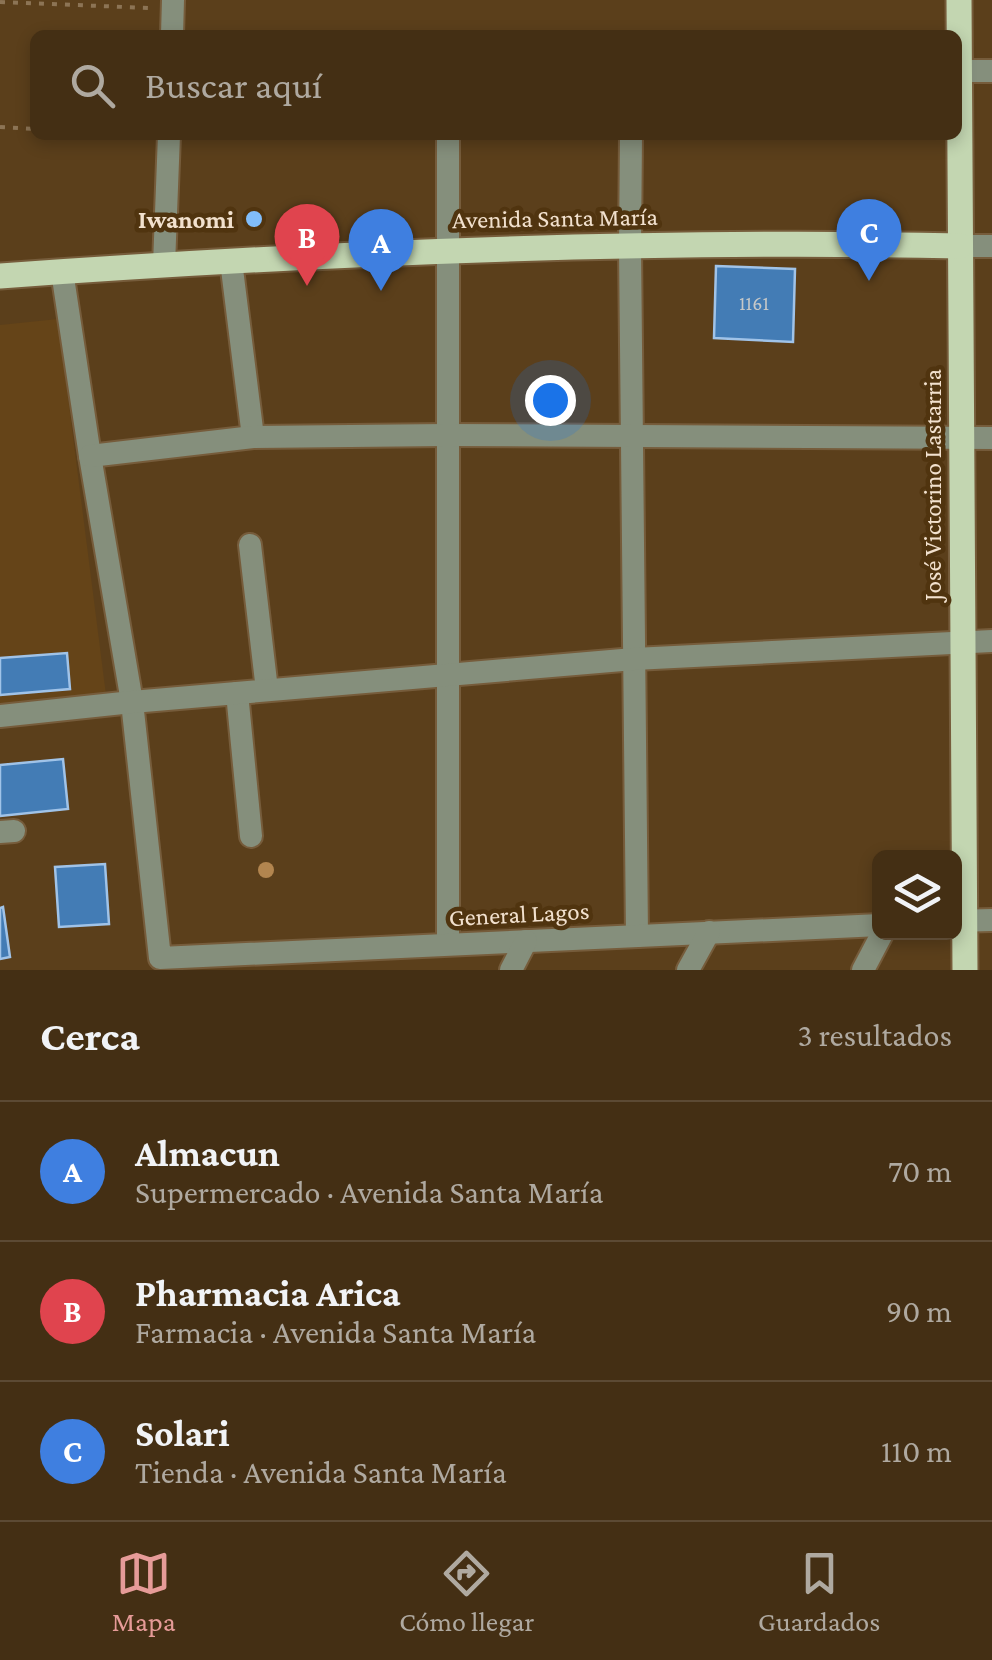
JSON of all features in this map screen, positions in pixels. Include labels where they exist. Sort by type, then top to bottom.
[{"type":"main road","name":"José Victorino Lastarria","points":[[959,0],[959,30]]},
{"type":"main road","name":"José Victorino Lastarria","points":[[959,140],[961,850]]},
{"type":"main road","points":[[915,245],[942,226],[960,190]]},
{"type":"main road","name":"Avenida Santa María","points":[[0,276],[446,250],[960,246]]},
{"type":"main road","name":"José Victorino Lastarria","points":[[962,940],[965,970]]},
{"type":"street","points":[[172,30],[173,5]]},
{"type":"street","points":[[962,71],[992,71]]},
{"type":"street","points":[[164,265],[169,140]]},
{"type":"street","points":[[448,140],[448,944]]},
{"type":"street","points":[[631,140],[637,936]]},
{"type":"street","name":"Avenida Santa María","points":[[960,246],[992,246]]},
{"type":"street","points":[[231,261],[252,437]]},
{"type":"street","points":[[62,271],[132,702]]},
{"type":"street","points":[[90,456],[252,437],[992,438]]},
{"type":"street","points":[[250,545],[267,690]]},
{"type":"street","points":[[0,716],[634,659],[992,641]]},
{"type":"street","points":[[237,693],[251,836]]},
{"type":"street","name":"General Lagos","points":[[132,702],[160,958],[348,959],[448,944],[872,925]]},
{"type":"street","points":[[962,921],[992,920]]},
{"type":"street","points":[[688,970],[709,932]]},
{"type":"street","points":[[863,970],[879,940]]},
{"type":"street","points":[[511,970],[526,941]]},
{"type":"path","points":[[0,2],[173,5]]},
{"type":"path","points":[[0,127],[30,129]]},
{"type":"shaded area","points":[[58,319],[106,695],[0,706],[0,325]]},
{"type":"building","points":[[716,266],[795,269],[793,342],[714,338]]},
{"type":"building","points":[[67,653],[70,689],[0,695],[0,658]]},
{"type":"building","points":[[63,759],[68,809],[0,816],[0,765]]},
{"type":"building","points":[[105,864],[109,924],[59,927],[55,867]]},
{"type":"building","points":[[3,907],[10,957],[0,959],[0,908]]},
{"type":"place","name":"Iwanomi","points":[[254,219]]},
{"type":"place","name":"Solari","points":[[869,281]]},
{"type":"place","name":"Pharmacia Arica","points":[[307,286]]},
{"type":"place","name":"Almacun","points":[[381,291]]}]
